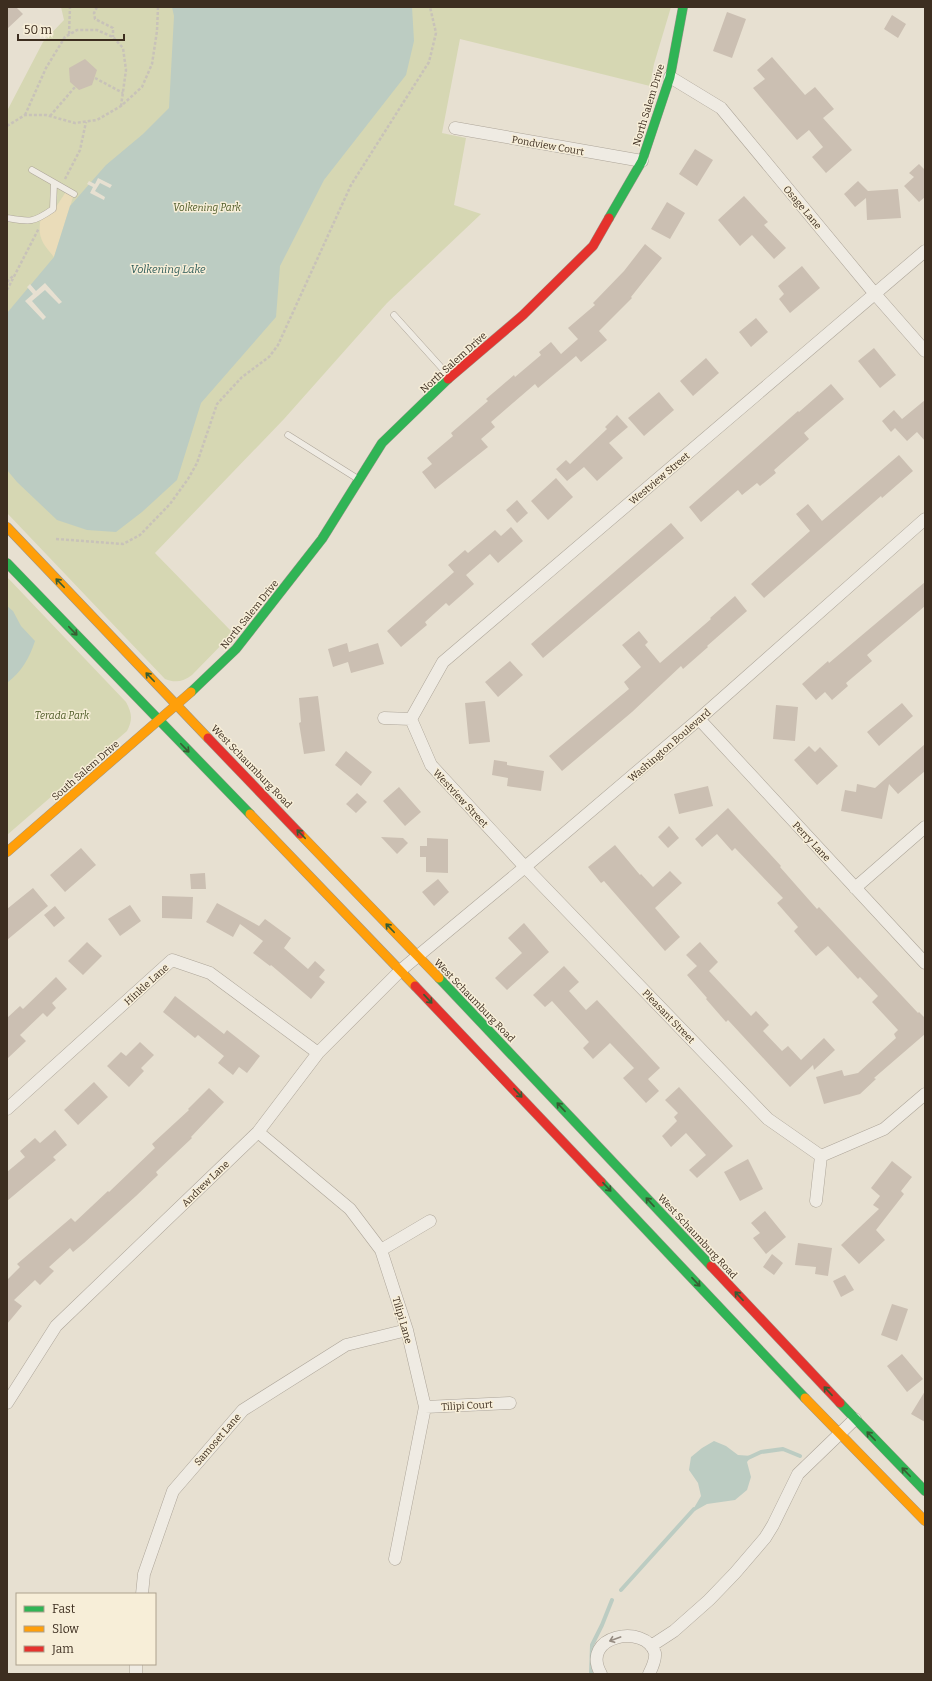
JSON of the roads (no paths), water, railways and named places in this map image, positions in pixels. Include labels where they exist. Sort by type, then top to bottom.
[{"type":"main road","name":"North Salem Drive","points":[[178,704],[236,650],[322,539],[382,443],[450,377],[523,315],[593,246],[642,161],[670,77],[683,7]]},
{"type":"main road","name":"West Schaumburg Road","points":[[7,527],[178,704],[855,1420],[925,1491]]},
{"type":"main road","points":[[7,563],[158,720],[404,967],[839,1434],[925,1521]]},
{"type":"main road","name":"South Salem Drive","points":[[7,852],[178,704]]},
{"type":"street","name":"Osage Lane","points":[[670,77],[721,108],[876,294],[925,350]]},
{"type":"street","name":"Pondview Court","points":[[455,128],[642,161]]},
{"type":"street","name":"Westview Street","points":[[525,867],[430,765],[411,719],[443,662],[925,251]]},
{"type":"street","name":"Washington Boulevard","points":[[404,967],[525,867],[699,719],[925,519]]},
{"type":"street","points":[[384,718],[411,719]]},
{"type":"street","name":"Perry Lane","points":[[699,719],[925,963]]},
{"type":"street","points":[[855,888],[925,827]]},
{"type":"street","name":"Pleasant Street","points":[[525,867],[768,1119],[821,1156]]},
{"type":"street","name":"Hinkle Lane","points":[[7,1109],[172,960],[210,973],[318,1053]]},
{"type":"street","name":"Andrew Lane","points":[[7,1403],[56,1326],[258,1132],[318,1053],[404,967]]},
{"type":"street","points":[[816,1201],[821,1156],[884,1130],[925,1094]]},
{"type":"street","name":"Tilipi Lane","points":[[258,1132],[350,1209],[381,1250],[407,1330],[425,1407],[395,1559]]},
{"type":"street","points":[[381,1250],[430,1221]]},
{"type":"street","name":"Samoset Lane","points":[[142,1593],[144,1574],[172,1491],[243,1410],[346,1345],[407,1330]]},
{"type":"street","name":"Tilipi Court","points":[[425,1407],[510,1403]]},
{"type":"street","points":[[650,1646],[680,1626],[736,1573],[765,1538],[798,1474],[855,1420]]},
{"type":"street","points":[[601,1674],[597,1665],[596,1654],[602,1647],[618,1636],[628,1636],[644,1641],[650,1646],[655,1654],[654,1662],[649,1674]]},
{"type":"lane","points":[[32,170],[74,194]]},
{"type":"lane","points":[[7,218],[29,222],[41,217],[53,209],[54,183]]},
{"type":"lane","points":[[394,315],[450,377]]},
{"type":"lane","points":[[288,435],[359,480]]},
{"type":"water","name":"Volkening Lake","points":[[172,7],[412,7],[414,41],[406,75],[324,180],[280,266],[276,317],[201,403],[177,480],[142,512],[116,532],[87,530],[57,520],[17,482],[7,470],[7,313],[54,257],[70,206],[106,165],[143,134],[169,108],[174,16]]},
{"type":"water","points":[[7,606],[13,611],[21,626],[35,641],[24,664],[17,674],[7,683]]},
{"type":"water","points":[[714,1441],[726,1446],[738,1455],[752,1456],[747,1462],[751,1477],[747,1490],[735,1500],[707,1504],[691,1513],[701,1496],[698,1483],[689,1470],[691,1457]]},
{"type":"waterway","points":[[748,1458],[761,1452],[783,1449],[800,1456]]},
{"type":"waterway","points":[[621,1590],[694,1509]]},
{"type":"waterway","points":[[591,1674],[592,1645],[612,1600]]},
{"type":"park label","name":"Volkening Park","points":[[207,207]]},
{"type":"park label","name":"Terada Park","points":[[62,715]]}]
